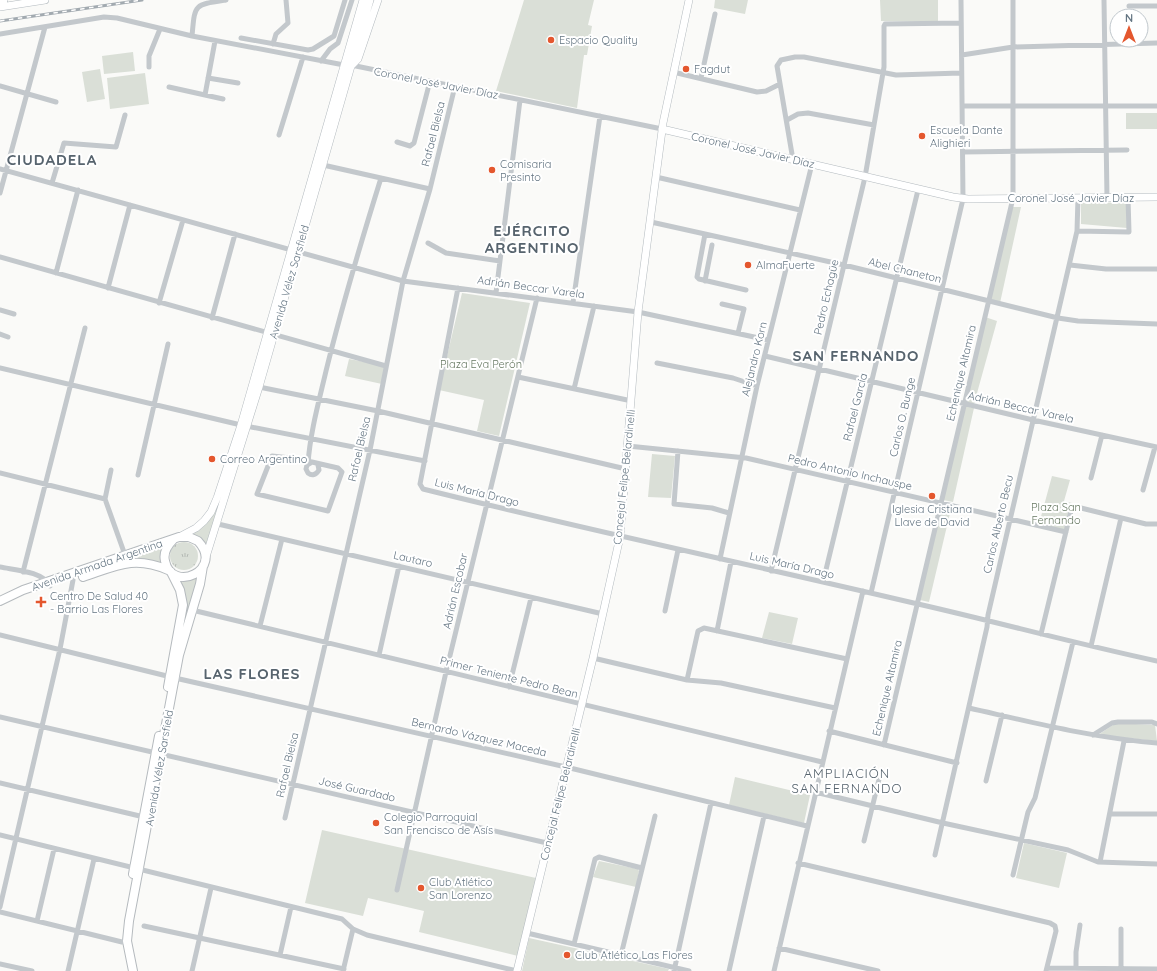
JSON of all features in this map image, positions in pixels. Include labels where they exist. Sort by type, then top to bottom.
[{"type":"main road","points":[[0,1],[4,0]]},
{"type":"main road","points":[[0,6],[45,0]]},
{"type":"main road","name":"Avenida Vélez Sarsfield","points":[[294,251],[323,166],[363,0]]},
{"type":"main road","name":"Avenida Vélez Sarsfield","points":[[173,677],[200,584],[204,564],[218,524],[244,426],[348,65],[370,0]]},
{"type":"main road","points":[[348,65],[358,59],[378,0]]},
{"type":"main road","name":"Concejal Felipe Belardinelli","points":[[517,971],[593,658],[620,537],[638,312],[662,129],[689,0]]},
{"type":"main road","name":"Coronel José Javier Díaz","points":[[662,129],[918,190],[964,199],[1157,198]]},
{"type":"main road","name":"Avenida Vélez Sarsfield","points":[[176,538],[196,528],[212,512],[259,387],[271,335]]},
{"type":"main road","points":[[189,537],[198,541],[204,549],[204,564],[198,572],[190,576],[182,577],[169,571],[165,564],[164,555],[167,546],[176,538],[189,537]]},
{"type":"main road","name":"Avenida Armada Argentina","points":[[0,608],[25,594],[49,584],[176,538]]},
{"type":"main road","name":"Avenida Armada Argentina","points":[[0,601],[23,590],[73,580],[132,562],[148,562],[169,571]]},
{"type":"main road","name":"Avenida Vélez Sarsfield","points":[[127,971],[122,942],[124,922],[137,869],[173,677],[183,605],[180,590],[169,571]]},
{"type":"main road","name":"Avenida Vélez Sarsfield","points":[[133,971],[128,950],[127,935],[144,817],[158,754]]},
{"type":"street","points":[[192,36],[196,8],[206,3],[226,0]]},
{"type":"street","points":[[273,44],[276,34],[288,23],[286,0]]},
{"type":"street","points":[[241,38],[311,50],[331,39],[335,34],[345,0]]},
{"type":"street","points":[[321,60],[330,49],[338,43],[352,0]]},
{"type":"street","name":"Carlos O. Bunge","points":[[872,593],[964,199],[961,0]]},
{"type":"street","name":"Echenique Altamira","points":[[884,745],[1013,198],[1013,0]]},
{"type":"street","points":[[1104,0],[1107,198]]},
{"type":"street","points":[[1129,6],[1157,6]]},
{"type":"street","points":[[701,78],[715,14]]},
{"type":"street","name":"Coronel José Javier Díaz","points":[[0,34],[104,17],[125,19],[160,29],[215,41],[430,81],[662,129]]},
{"type":"street","name":"Pedro Echagüe","points":[[771,571],[865,177],[883,74],[884,26],[885,24],[961,23]]},
{"type":"street","points":[[0,193],[45,27]]},
{"type":"street","points":[[148,67],[149,56],[160,29]]},
{"type":"street","points":[[205,95],[215,41]]},
{"type":"street","points":[[962,55],[1013,48],[1157,43]]},
{"type":"street","points":[[794,160],[780,84],[778,64],[781,60],[799,56],[883,74],[903,75],[962,73]]},
{"type":"street","points":[[279,135],[303,57]]},
{"type":"street","points":[[673,72],[757,92],[766,91],[780,84]]},
{"type":"street","points":[[208,78],[238,84]]},
{"type":"street","points":[[397,142],[410,146],[414,143],[430,81]]},
{"type":"street","points":[[0,86],[56,102]]},
{"type":"street","name":"Rafael Bielsa","points":[[285,818],[370,450],[403,281],[430,188],[455,86]]},
{"type":"street","points":[[169,87],[223,99]]},
{"type":"street","points":[[496,293],[520,100]]},
{"type":"street","points":[[962,106],[1157,106]]},
{"type":"street","points":[[787,120],[798,114],[808,113],[874,125]]},
{"type":"street","points":[[52,183],[64,143],[113,148],[117,146],[125,115]]},
{"type":"street","points":[[574,303],[600,116]]},
{"type":"street","points":[[963,152],[1128,150]]},
{"type":"street","name":"Alejandro Korn","points":[[720,559],[757,386],[812,164]]},
{"type":"street","points":[[323,166],[430,188]]},
{"type":"street","name":"Adrián Beccar Varela","points":[[0,168],[403,281],[638,312],[768,340]]},
{"type":"street","points":[[656,176],[800,210]]},
{"type":"street","points":[[318,465],[318,472],[312,475],[307,472],[306,467],[331,352],[353,267],[381,178]]},
{"type":"street","points":[[56,273],[78,190]]},
{"type":"street","name":"Rafael García","points":[[823,582],[918,190]]},
{"type":"street","name":"Carlos Alberto Becu","points":[[935,855],[957,763],[1009,519],[1078,231],[1078,198]]},
{"type":"street","points":[[1078,231],[1130,232],[1128,198]]},
{"type":"street","points":[[108,288],[130,205]]},
{"type":"street","points":[[159,303],[183,220]]},
{"type":"street","name":"Abel Chaneton","points":[[651,222],[844,265],[988,302],[1058,318],[1078,321],[1157,324]]},
{"type":"street","points":[[212,318],[235,234]]},
{"type":"street","points":[[705,234],[697,277],[705,281],[746,290]]},
{"type":"street","points":[[428,243],[446,253],[500,261]]},
{"type":"street","points":[[705,281],[712,245]]},
{"type":"street","points":[[0,257],[331,352],[386,366]]},
{"type":"street","points":[[1070,265],[1106,270],[1157,269]]},
{"type":"street","points":[[0,368],[244,426],[425,461],[458,288]]},
{"type":"street","name":"Adrián Escobar","points":[[397,890],[446,672],[537,298]]},
{"type":"street","points":[[722,304],[744,309],[738,333]]},
{"type":"street","points":[[574,389],[594,306]]},
{"type":"street","points":[[0,310],[14,314]]},
{"type":"street","points":[[24,572],[85,328]]},
{"type":"street","points":[[0,334],[8,336]]},
{"type":"street","points":[[138,475],[168,344]]},
{"type":"street","name":"Adrián Beccar Varela","points":[[765,356],[964,404],[1156,447]]},
{"type":"street","points":[[656,363],[733,378],[757,386]]},
{"type":"street","points":[[518,377],[632,401]]},
{"type":"street","points":[[259,387],[432,423],[626,469]]},
{"type":"street","points":[[1091,478],[1102,435]]},
{"type":"street","name":"Pedro Antonio Inchauspe","points":[[628,446],[741,457],[1066,532]]},
{"type":"street","points":[[1143,490],[1156,447]]},
{"type":"street","points":[[678,451],[674,504],[712,508],[729,513]]},
{"type":"street","points":[[272,456],[314,462],[318,465],[338,468],[342,472],[328,511],[257,494],[272,456]]},
{"type":"street","name":"Luis María Drago","points":[[425,461],[420,484],[423,489],[620,537],[917,603],[1073,642],[1157,661]]},
{"type":"street","points":[[111,470],[105,499],[126,555],[132,562]]},
{"type":"street","points":[[0,473],[105,499]]},
{"type":"street","points":[[1042,634],[1071,511],[1077,507],[1146,524],[1157,524]]},
{"type":"street","points":[[1091,646],[1121,518]]},
{"type":"street","name":"Lautaro","points":[[218,524],[603,614]]},
{"type":"street","points":[[260,626],[282,539]]},
{"type":"street","points":[[665,611],[678,550]]},
{"type":"street","points":[[716,631],[731,562]]},
{"type":"street","points":[[379,655],[399,566]]},
{"type":"street","points":[[0,567],[39,576],[49,584]]},
{"type":"street","points":[[0,907],[26,789],[60,650],[73,580]]},
{"type":"street","points":[[774,971],[798,863],[863,591]]},
{"type":"street","points":[[509,687],[532,598]]},
{"type":"street","name":"Primer Teniente Pedro Bean","points":[[192,610],[822,762]]},
{"type":"street","points":[[687,680],[698,631],[704,628],[847,659]]},
{"type":"street","name":"Bernardo Vázquez Maceda","points":[[0,635],[173,677],[566,767],[807,826]]},
{"type":"street","points":[[1013,874],[1028,812],[1036,798],[1073,642]]},
{"type":"street","points":[[593,658],[687,680],[721,683],[835,708]]},
{"type":"street","points":[[969,708],[1094,735],[1157,743]]},
{"type":"street","points":[[986,781],[1002,715]]},
{"type":"street","name":"José Guardado","points":[[0,717],[548,843]]},
{"type":"street","points":[[1094,735],[1108,725],[1118,722],[1152,722],[1157,724]]},
{"type":"street","points":[[829,731],[957,763]]},
{"type":"street","points":[[1100,862],[1124,740]]},
{"type":"street","points":[[864,841],[880,771]]},
{"type":"street","points":[[0,783],[144,817]]},
{"type":"street","points":[[815,792],[872,807],[1075,852],[1100,862],[1157,864]]},
{"type":"street","points":[[674,969],[711,803]]},
{"type":"street","points":[[1110,814],[1157,814]]},
{"type":"street","points":[[621,955],[655,816]]},
{"type":"street","points":[[729,971],[764,816]]},
{"type":"street","points":[[0,835],[54,850],[342,919],[353,929],[367,935],[517,971]]},
{"type":"street","points":[[38,921],[54,850]]},
{"type":"street","points":[[574,944],[597,858],[642,868]]},
{"type":"street","points":[[68,971],[94,859]]},
{"type":"street","points":[[798,863],[1050,923],[1054,926],[1056,931],[1047,969],[1157,969]]},
{"type":"street","points":[[192,971],[211,888]]},
{"type":"street","points":[[280,955],[291,907]]},
{"type":"street","points":[[0,912],[122,942]]},
{"type":"street","points":[[1076,968],[1076,952],[1080,925]]},
{"type":"street","points":[[144,926],[343,970],[353,929]]},
{"type":"street","points":[[1121,929],[1121,969]]},
{"type":"street","points":[[527,933],[674,969],[689,971]]},
{"type":"street","points":[[779,948],[878,971]]},
{"type":"street","points":[[0,964],[32,971]]},
{"type":"green space","name":"Espacio Quality","points":[[524,0],[594,0],[588,25],[592,26],[587,55],[584,55],[577,108],[496,91]]},
{"type":"green space","points":[[715,0],[748,0],[745,14],[714,8]]},
{"type":"green space","points":[[880,0],[938,0],[938,22],[881,21]]},
{"type":"green space","points":[[133,52],[135,71],[104,74],[102,56]]},
{"type":"green space","points":[[100,69],[105,99],[87,102],[82,72]]},
{"type":"green space","points":[[145,73],[149,104],[110,109],[107,78]]},
{"type":"green space","points":[[1126,113],[1157,113],[1157,129],[1126,129]]},
{"type":"green space","points":[[1081,202],[1126,203],[1127,228],[1081,224]]},
{"type":"green space","points":[[1012,207],[1021,207],[1000,303],[990,300]]},
{"type":"green space","name":"Plaza Eva Perón","points":[[462,293],[530,303],[499,436],[477,431],[484,400],[439,390]]},
{"type":"green space","points":[[985,317],[997,321],[974,404],[967,402]]},
{"type":"green space","points":[[349,359],[386,366],[382,384],[345,376]]},
{"type":"green space","points":[[965,406],[974,408],[953,502],[943,500]]},
{"type":"green space","points":[[242,428],[207,549],[205,543],[192,535],[202,527]]},
{"type":"green space","points":[[652,454],[675,456],[671,498],[648,497]]},
{"type":"green space","name":"Plaza San Fernando","points":[[1052,476],[1070,480],[1064,501],[1072,503],[1065,530],[1039,524]]},
{"type":"green space","points":[[942,507],[951,509],[929,602],[920,600]]},
{"type":"green space","points":[[184,542],[194,546],[198,556],[194,566],[184,570],[174,566],[170,556],[174,546]]},
{"type":"green space","points":[[164,545],[160,555],[163,565],[147,559],[135,559],[131,557]]},
{"type":"green space","points":[[199,577],[181,634],[186,605],[181,581]]},
{"type":"green space","points":[[769,612],[798,618],[792,644],[762,638]]},
{"type":"green space","points":[[1116,723],[1155,725],[1157,741],[1098,735]]},
{"type":"green space","points":[[735,777],[810,795],[804,823],[729,805]]},
{"type":"green space","name":"Club Atlético San Lorenzo","points":[[322,830],[536,878],[518,956],[419,932],[424,911],[368,898],[363,916],[305,903]]},
{"type":"green space","points":[[1024,843],[1067,853],[1059,888],[1016,878]]},
{"type":"green space","points":[[599,861],[638,869],[639,871],[636,887],[593,877]]},
{"type":"green space","name":"Club Atlético Las Flores","points":[[529,938],[669,969],[668,971],[522,971]]},
{"type":"railway","points":[[0,21],[142,0]]},
{"type":"place","name":"Espacio Quality","points":[[551,40]]},
{"type":"place","name":"Fagdut","points":[[686,69]]},
{"type":"place","name":"Escuela Dante Alighieri","points":[[922,136]]},
{"type":"place","name":"Comisaria Presinto","points":[[492,170]]},
{"type":"place","name":"AlmaFuerte","points":[[748,265]]},
{"type":"place","name":"Correo Argentino","points":[[212,459]]},
{"type":"place","name":"Iglesia Cristiana Llave de David","points":[[932,496]]},
{"type":"place","name":"Centro De Salud 40 - Barrio Las Flores","points":[[41,602]]},
{"type":"place","name":"Colegio Parroquial San Frencisco de Asís","points":[[376,823]]},
{"type":"place","name":"Club Atlético San Lorenzo","points":[[421,888]]},
{"type":"place","name":"Club Atlético Las Flores","points":[[567,955]]},
{"type":"district","name":"CIUDADELA","points":[[52,160]]},
{"type":"district","name":"EJÉRCITO ARGENTINO","points":[[532,240]]},
{"type":"district","name":"SAN FERNANDO","points":[[856,356]]},
{"type":"district","name":"LAS FLORES","points":[[252,674]]},
{"type":"district","name":"AMPLIACIÓN SAN FERNANDO","points":[[847,780]]}]
